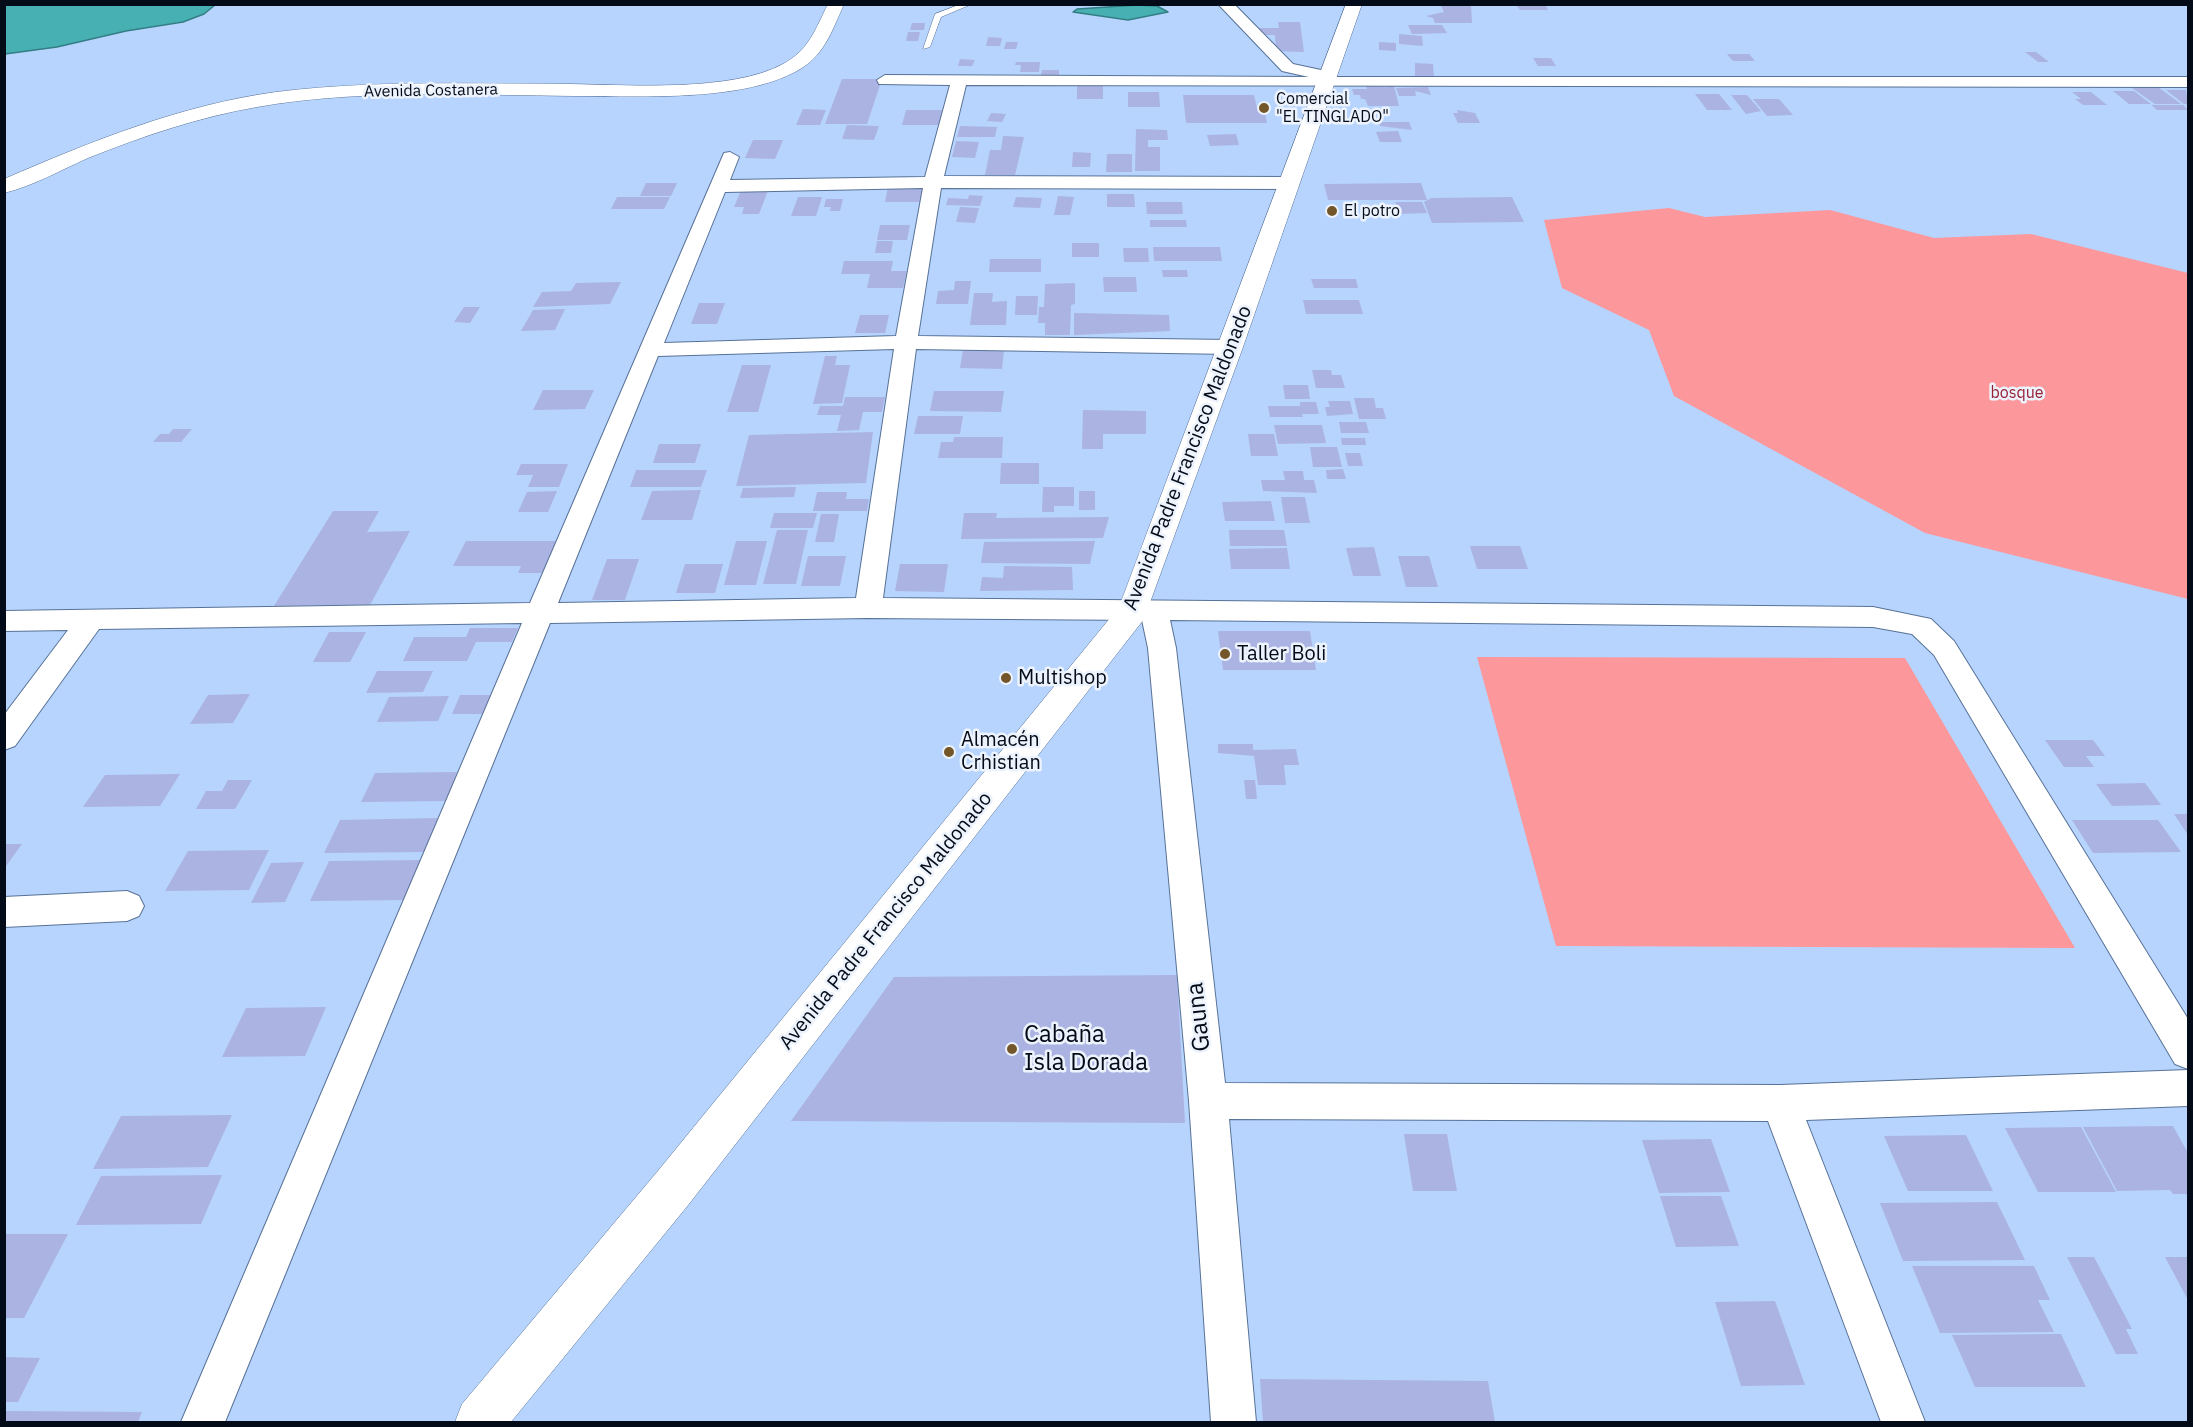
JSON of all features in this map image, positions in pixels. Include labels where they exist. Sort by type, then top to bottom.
[{"type":"main road","name":"Avenida Costanera","points":[[4,187],[130,134],[194,114],[257,101],[318,94],[402,90],[648,90],[717,87],[748,81],[778,73],[809,56],[836,4]]},
{"type":"main road","name":"Avenida Padre Francisco Maldonado","points":[[509,1422],[1143,612],[1332,79],[1354,4]]},
{"type":"main road","name":"Avenida Padre Francisco Maldonado","points":[[480,1422],[1143,612],[1290,183],[1332,79],[1367,4]]},
{"type":"street","points":[[1225,4],[1288,68],[1332,79]]},
{"type":"street","points":[[885,80],[1332,79],[1623,83],[2188,82]]},
{"type":"street","points":[[868,608],[906,342],[933,182],[959,81]]},
{"type":"street","points":[[203,1422],[538,613],[730,157]]},
{"type":"street","points":[[718,186],[933,182],[1290,183]]},
{"type":"street","points":[[649,350],[906,342],[1232,347]]},
{"type":"street","points":[[4,621],[868,608],[1873,617],[1921,626],[1944,648],[2188,1052]]},
{"type":"street","name":"Gauna","points":[[1143,612],[1162,648],[1208,1101],[1233,1422]]},
{"type":"street","points":[[4,738],[91,620]]},
{"type":"street","points":[[4,912],[127,906]]},
{"type":"street","points":[[1208,1101],[1780,1103],[2188,1088]]},
{"type":"street","points":[[1780,1103],[1903,1422]]},
{"type":"lane","points":[[926,47],[938,16],[969,4]]},
{"type":"green space","name":"bosque","points":[[1669,208],[1705,217],[1830,210],[1934,238],[2031,234],[2188,273],[2188,599],[1925,533],[1674,396],[1649,330],[1562,288],[1544,220]]},
{"type":"green space","points":[[1477,657],[1905,658],[2075,948],[1556,946]]},
{"type":"shaded area","points":[[4,5],[215,5],[204,14],[183,22],[126,31],[57,47],[5,54]]},
{"type":"shaded area","points":[[1157,6],[1168,12],[1128,20],[1073,12],[1077,9]]},
{"type":"building","points":[[1440,4],[1471,4],[1472,23],[1435,23],[1433,18],[1426,16],[1444,12]]},
{"type":"building","points":[[1517,6],[1546,6],[1548,10],[1520,10]]},
{"type":"building","points":[[1278,22],[1300,22],[1304,52],[1276,51],[1275,35],[1259,35],[1259,28],[1279,28]]},
{"type":"building","points":[[912,23],[925,23],[924,30],[910,30]]},
{"type":"building","points":[[1408,25],[1442,25],[1447,33],[1412,34]]},
{"type":"building","points":[[908,32],[920,32],[918,41],[906,41]]},
{"type":"building","points":[[1399,34],[1422,36],[1423,46],[1399,44]]},
{"type":"building","points":[[988,37],[1002,38],[1000,46],[986,46]]},
{"type":"building","points":[[1006,42],[1018,42],[1016,49],[1004,49]]},
{"type":"building","points":[[1379,42],[1396,43],[1396,51],[1379,50]]},
{"type":"building","points":[[2025,52],[2036,52],[2049,62],[2038,62]]},
{"type":"building","points":[[1727,54],[1749,54],[1755,61],[1733,61]]},
{"type":"building","points":[[1533,58],[1551,58],[1556,66],[1538,66]]},
{"type":"building","points":[[960,59],[975,60],[972,66],[958,66]]},
{"type":"building","points":[[1016,62],[1040,62],[1039,72],[1020,72],[1021,65],[1015,65]]},
{"type":"building","points":[[1415,63],[1433,64],[1434,77],[1415,76]]},
{"type":"building","points":[[1042,70],[1059,70],[1059,75],[1041,75]]},
{"type":"building","points":[[842,79],[882,79],[867,124],[825,124]]},
{"type":"building","points":[[1077,86],[1103,86],[1103,99],[1077,99]]},
{"type":"building","points":[[1366,86],[1384,86],[1387,89],[1385,86],[1394,86],[1399,106],[1368,106],[1360,95],[1354,95],[1352,89],[1367,89]]},
{"type":"building","points":[[1428,87],[1431,95],[1415,91],[1416,96],[1399,96],[1396,88]]},
{"type":"building","points":[[2158,87],[2181,104],[2155,104],[2132,88]]},
{"type":"building","points":[[2166,90],[2186,90],[2188,104],[2184,104]]},
{"type":"building","points":[[2113,91],[2134,91],[2151,104],[2129,104]]},
{"type":"building","points":[[1128,92],[1159,92],[1160,107],[1128,107]]},
{"type":"building","points":[[2072,92],[2091,92],[2107,105],[2083,105],[2075,99],[2081,99]]},
{"type":"building","points":[[1695,94],[1719,94],[1732,110],[1707,110]]},
{"type":"building","points":[[1183,95],[1254,95],[1257,108],[1264,108],[1267,123],[1186,123]]},
{"type":"building","points":[[1731,95],[1747,95],[1761,111],[1746,114]]},
{"type":"building","points":[[1753,99],[1779,99],[1793,115],[1767,116]]},
{"type":"building","points":[[2151,105],[2183,105],[2188,110],[2157,110]]},
{"type":"building","points":[[803,109],[826,110],[820,125],[796,125]]},
{"type":"building","points":[[906,110],[943,110],[940,125],[902,125]]},
{"type":"building","points":[[1457,110],[1475,113],[1480,123],[1458,123],[1453,113],[1458,113]]},
{"type":"building","points":[[991,113],[1006,114],[1002,122],[987,121]]},
{"type":"building","points":[[1379,122],[1409,122],[1412,130],[1380,126]]},
{"type":"building","points":[[847,125],[879,126],[874,140],[842,139]]},
{"type":"building","points":[[960,126],[997,127],[995,137],[957,137]]},
{"type":"building","points":[[1136,129],[1167,130],[1168,140],[1148,140],[1148,147],[1160,147],[1160,171],[1135,171]]},
{"type":"building","points":[[1398,131],[1402,142],[1380,142],[1376,132]]},
{"type":"building","points":[[1236,134],[1239,145],[1210,146],[1207,135]]},
{"type":"building","points":[[1003,136],[1024,137],[1015,175],[985,175],[990,150],[1001,150]]},
{"type":"building","points":[[753,140],[783,140],[775,159],[745,158]]},
{"type":"building","points":[[956,141],[979,142],[975,158],[952,157]]},
{"type":"building","points":[[1073,152],[1091,153],[1090,167],[1072,167]]},
{"type":"building","points":[[1107,154],[1132,154],[1132,172],[1106,172]]},
{"type":"building","points":[[646,183],[677,183],[671,196],[640,196]]},
{"type":"building","points":[[1421,183],[1427,200],[1328,200],[1324,184]]},
{"type":"building","points":[[888,187],[924,187],[921,202],[885,202]]},
{"type":"building","points":[[742,188],[769,188],[759,214],[742,214],[744,207],[734,207]]},
{"type":"building","points":[[1107,194],[1134,194],[1135,207],[1107,207]]},
{"type":"building","points":[[969,195],[983,196],[980,206],[946,205],[948,198],[968,199]]},
{"type":"building","points":[[1058,196],[1074,197],[1070,215],[1054,215]]},
{"type":"building","points":[[617,197],[670,197],[664,209],[611,209]]},
{"type":"building","points":[[798,197],[822,197],[816,216],[791,216]]},
{"type":"building","points":[[1016,197],[1042,198],[1040,208],[1013,207]]},
{"type":"building","points":[[1512,197],[1524,222],[1432,223],[1424,202],[1431,198]]},
{"type":"building","points":[[826,199],[843,199],[840,211],[830,211],[831,207],[824,207]]},
{"type":"building","points":[[1146,202],[1182,202],[1183,214],[1147,214]]},
{"type":"building","points":[[1395,202],[1422,202],[1427,213],[1399,214]]},
{"type":"building","points":[[960,207],[979,208],[975,223],[956,222]]},
{"type":"building","points":[[1150,220],[1186,220],[1187,227],[1150,227]]},
{"type":"building","points":[[880,225],[910,225],[907,240],[877,240]]},
{"type":"building","points":[[877,241],[893,241],[891,253],[875,253]]},
{"type":"building","points":[[1072,243],[1099,243],[1099,257],[1072,257]]},
{"type":"building","points":[[1153,247],[1220,247],[1222,261],[1154,261]]},
{"type":"building","points":[[1123,248],[1148,248],[1149,262],[1124,262]]},
{"type":"building","points":[[990,259],[1041,259],[1041,272],[989,272]]},
{"type":"building","points":[[844,261],[893,261],[891,271],[907,271],[903,288],[867,288],[870,274],[841,274]]},
{"type":"building","points":[[1162,270],[1187,270],[1188,277],[1163,277]]},
{"type":"building","points":[[1103,277],[1136,277],[1137,292],[1104,292]]},
{"type":"building","points":[[1311,279],[1356,279],[1358,288],[1314,288]]},
{"type":"building","points":[[955,281],[971,281],[968,304],[936,304],[938,291],[954,290]]},
{"type":"building","points":[[621,282],[610,304],[533,307],[542,292],[571,291],[576,283]]},
{"type":"building","points":[[1075,283],[1075,304],[1071,305],[1070,335],[1045,335],[1045,323],[1038,323],[1039,307],[1044,307],[1045,284]]},
{"type":"building","points":[[974,293],[993,293],[992,302],[1007,301],[1006,325],[970,325]]},
{"type":"building","points":[[1016,296],[1038,296],[1037,315],[1015,315]]},
{"type":"building","points":[[1303,300],[1359,300],[1363,314],[1306,314]]},
{"type":"building","points":[[699,303],[725,303],[717,324],[691,324]]},
{"type":"building","points":[[464,307],[480,307],[470,323],[454,322]]},
{"type":"building","points":[[565,309],[555,330],[521,331],[533,310]]},
{"type":"building","points":[[1074,313],[1169,315],[1170,331],[1074,335]]},
{"type":"building","points":[[860,315],[889,315],[885,333],[855,333]]},
{"type":"building","points":[[963,350],[1004,350],[1002,369],[960,368]]},
{"type":"building","points":[[825,356],[837,356],[835,365],[850,365],[842,403],[813,404]]},
{"type":"building","points":[[742,365],[771,365],[758,412],[727,412]]},
{"type":"building","points":[[1312,370],[1331,370],[1332,375],[1341,375],[1345,388],[1316,388]]},
{"type":"building","points":[[1283,385],[1308,385],[1310,399],[1285,399]]},
{"type":"building","points":[[543,390],[594,390],[585,409],[533,410]]},
{"type":"building","points":[[934,391],[1004,391],[1001,412],[930,411]]},
{"type":"building","points":[[845,397],[885,397],[882,412],[863,412],[859,430],[837,431],[841,415],[817,415],[820,406],[843,406]]},
{"type":"building","points":[[1354,398],[1374,398],[1376,408],[1383,408],[1386,419],[1359,419]]},
{"type":"building","points":[[1328,401],[1350,401],[1353,414],[1327,416],[1325,407],[1330,407]]},
{"type":"building","points":[[1300,402],[1316,402],[1319,414],[1302,414],[1303,417],[1270,417],[1268,406],[1300,406]]},
{"type":"building","points":[[1083,410],[1146,411],[1146,434],[1103,434],[1103,449],[1082,449]]},
{"type":"building","points":[[918,416],[963,416],[960,434],[914,434]]},
{"type":"building","points":[[1339,422],[1366,422],[1369,433],[1341,433]]},
{"type":"building","points":[[1274,425],[1322,425],[1326,443],[1278,444]]},
{"type":"building","points":[[173,429],[192,429],[181,442],[153,442],[160,434],[169,434]]},
{"type":"building","points":[[873,432],[866,483],[736,486],[749,435]]},
{"type":"building","points":[[1248,434],[1274,434],[1278,456],[1251,456]]},
{"type":"building","points":[[954,437],[1003,437],[1002,458],[938,458],[941,442],[953,442]]},
{"type":"building","points":[[1341,438],[1365,438],[1366,445],[1342,445]]},
{"type":"building","points":[[659,444],[701,444],[695,463],[653,463]]},
{"type":"building","points":[[1310,447],[1337,447],[1342,467],[1313,467]]},
{"type":"building","points":[[1345,453],[1360,453],[1363,466],[1348,466]]},
{"type":"building","points":[[1001,463],[1039,463],[1039,484],[1000,484]]},
{"type":"building","points":[[521,464],[568,464],[559,487],[528,487],[533,475],[516,475]]},
{"type":"building","points":[[1343,469],[1346,479],[1327,479],[1326,470]]},
{"type":"building","points":[[636,470],[707,470],[701,487],[630,487]]},
{"type":"building","points":[[1283,471],[1303,471],[1304,480],[1314,480],[1317,493],[1263,491],[1261,480],[1285,480]]},
{"type":"building","points":[[796,487],[794,497],[740,498],[743,488]]},
{"type":"building","points":[[1043,487],[1074,487],[1074,506],[1054,506],[1054,512],[1042,512]]},
{"type":"building","points":[[701,490],[692,520],[641,520],[652,491]]},
{"type":"building","points":[[557,491],[548,512],[518,512],[527,492]]},
{"type":"building","points":[[1079,491],[1095,491],[1095,510],[1079,510]]},
{"type":"building","points":[[817,492],[847,492],[846,499],[869,499],[867,511],[813,511]]},
{"type":"building","points":[[1281,497],[1305,497],[1310,523],[1285,523]]},
{"type":"building","points":[[1271,501],[1275,521],[1225,521],[1222,502]]},
{"type":"building","points":[[333,511],[379,511],[367,532],[410,531],[370,605],[274,606]]},
{"type":"building","points":[[774,513],[817,513],[813,528],[770,528]]},
{"type":"building","points":[[964,513],[997,513],[996,518],[1109,517],[1103,538],[961,539]]},
{"type":"building","points":[[821,514],[839,514],[834,542],[815,542]]},
{"type":"building","points":[[777,530],[808,530],[796,584],[763,584]]},
{"type":"building","points":[[1229,530],[1284,530],[1287,546],[1230,546]]},
{"type":"building","points":[[466,541],[558,541],[545,573],[518,573],[521,566],[453,566]]},
{"type":"building","points":[[736,541],[767,541],[756,585],[724,585]]},
{"type":"building","points":[[1095,541],[1090,564],[981,563],[984,542]]},
{"type":"building","points":[[1470,546],[1520,546],[1528,569],[1477,569]]},
{"type":"building","points":[[1374,547],[1381,576],[1353,576],[1346,548]]},
{"type":"building","points":[[1287,548],[1290,569],[1231,569],[1229,549]]},
{"type":"building","points":[[808,556],[846,556],[840,586],[801,586]]},
{"type":"building","points":[[1398,556],[1429,556],[1438,587],[1406,587]]},
{"type":"building","points":[[607,559],[639,559],[625,600],[592,600]]},
{"type":"building","points":[[685,564],[723,564],[715,593],[676,593]]},
{"type":"building","points":[[900,564],[948,564],[944,592],[895,591]]},
{"type":"building","points":[[1004,566],[1072,567],[1073,590],[980,591],[982,577],[1003,578]]},
{"type":"building","points":[[470,628],[518,628],[512,642],[476,642],[467,661],[403,661],[414,637],[466,637]]},
{"type":"building","points":[[1218,631],[1310,631],[1316,670],[1223,670]]},
{"type":"building","points":[[329,632],[366,632],[350,662],[313,662]]},
{"type":"building","points":[[377,671],[433,671],[423,692],[366,693]]},
{"type":"building","points":[[250,694],[233,723],[190,724],[208,695]]},
{"type":"building","points":[[460,695],[494,695],[486,714],[452,714]]},
{"type":"building","points":[[449,696],[438,721],[377,722],[389,697]]},
{"type":"building","points":[[2045,740],[2093,740],[2105,756],[2086,756],[2094,767],[2064,767]]},
{"type":"building","points":[[1218,744],[1253,744],[1253,750],[1296,749],[1299,765],[1284,765],[1286,785],[1258,785],[1254,756],[1218,753]]},
{"type":"building","points":[[457,772],[446,801],[361,802],[375,773]]},
{"type":"building","points":[[180,774],[160,806],[83,807],[105,775]]},
{"type":"building","points":[[228,780],[252,780],[235,809],[196,809],[206,791],[222,791]]},
{"type":"building","points":[[1244,780],[1255,780],[1257,799],[1246,799]]},
{"type":"building","points":[[2145,783],[2161,805],[2112,806],[2096,784]]},
{"type":"building","points":[[2174,814],[2188,814],[2188,835]]},
{"type":"building","points":[[438,818],[424,852],[324,853],[340,820]]},
{"type":"building","points":[[2072,820],[2158,820],[2181,852],[2093,853]]},
{"type":"building","points":[[4,844],[22,844],[4,869]]},
{"type":"building","points":[[269,850],[249,890],[165,891],[188,851]]},
{"type":"building","points":[[426,860],[409,900],[310,901],[329,861]]},
{"type":"building","points":[[304,862],[285,902],[251,903],[271,863]]},
{"type":"building","name":"Cabaña Isla Dorada","points":[[1177,975],[1185,1123],[791,1121],[894,977]]},
{"type":"building","points":[[326,1007],[305,1056],[222,1057],[246,1008]]},
{"type":"building","points":[[232,1115],[208,1167],[93,1169],[121,1116]]},
{"type":"building","points":[[2173,1126],[2188,1153],[2188,1194],[2173,1194],[2170,1190],[2117,1191],[2083,1127]]},
{"type":"building","points":[[2081,1127],[2116,1192],[2038,1192],[2005,1128]]},
{"type":"building","points":[[1404,1134],[1447,1134],[1457,1191],[1413,1191]]},
{"type":"building","points":[[1966,1135],[1993,1191],[1908,1191],[1884,1136]]},
{"type":"building","points":[[1711,1139],[1730,1192],[1659,1193],[1642,1140]]},
{"type":"building","points":[[222,1175],[201,1224],[76,1225],[101,1176]]},
{"type":"building","points":[[1660,1196],[1721,1196],[1739,1246],[1676,1247]]},
{"type":"building","points":[[1997,1202],[2025,1260],[1903,1261],[1880,1203]]},
{"type":"building","points":[[5,1234],[68,1234],[24,1318],[5,1318]]},
{"type":"building","points":[[2067,1257],[2094,1257],[2132,1329],[2126,1329],[2138,1354],[2116,1354]]},
{"type":"building","points":[[2165,1257],[2188,1257],[2188,1300]]},
{"type":"building","points":[[1912,1266],[2034,1266],[2050,1300],[2038,1300],[2054,1332],[1940,1333]]},
{"type":"building","points":[[1775,1301],[1805,1385],[1741,1386],[1715,1302]]},
{"type":"building","points":[[2061,1334],[2086,1387],[1975,1387],[1952,1335]]},
{"type":"building","points":[[4,1357],[40,1358],[18,1402],[4,1402]]},
{"type":"building","points":[[1260,1379],[1488,1381],[1495,1422],[1263,1422]]},
{"type":"building","points":[[4,1411],[142,1412],[138,1422],[4,1422]]},
{"type":"place","name":"Comercial \"EL TINGLADO\"","points":[[1264,108]]},
{"type":"place","name":"El potro","points":[[1332,211]]},
{"type":"place","name":"Taller Boli","points":[[1225,654]]},
{"type":"place","name":"Multishop","points":[[1006,678]]},
{"type":"place","name":"Almacén Crhistian","points":[[949,752]]},
{"type":"place","name":"Cabaña Isla Dorada","points":[[1012,1049]]}]
